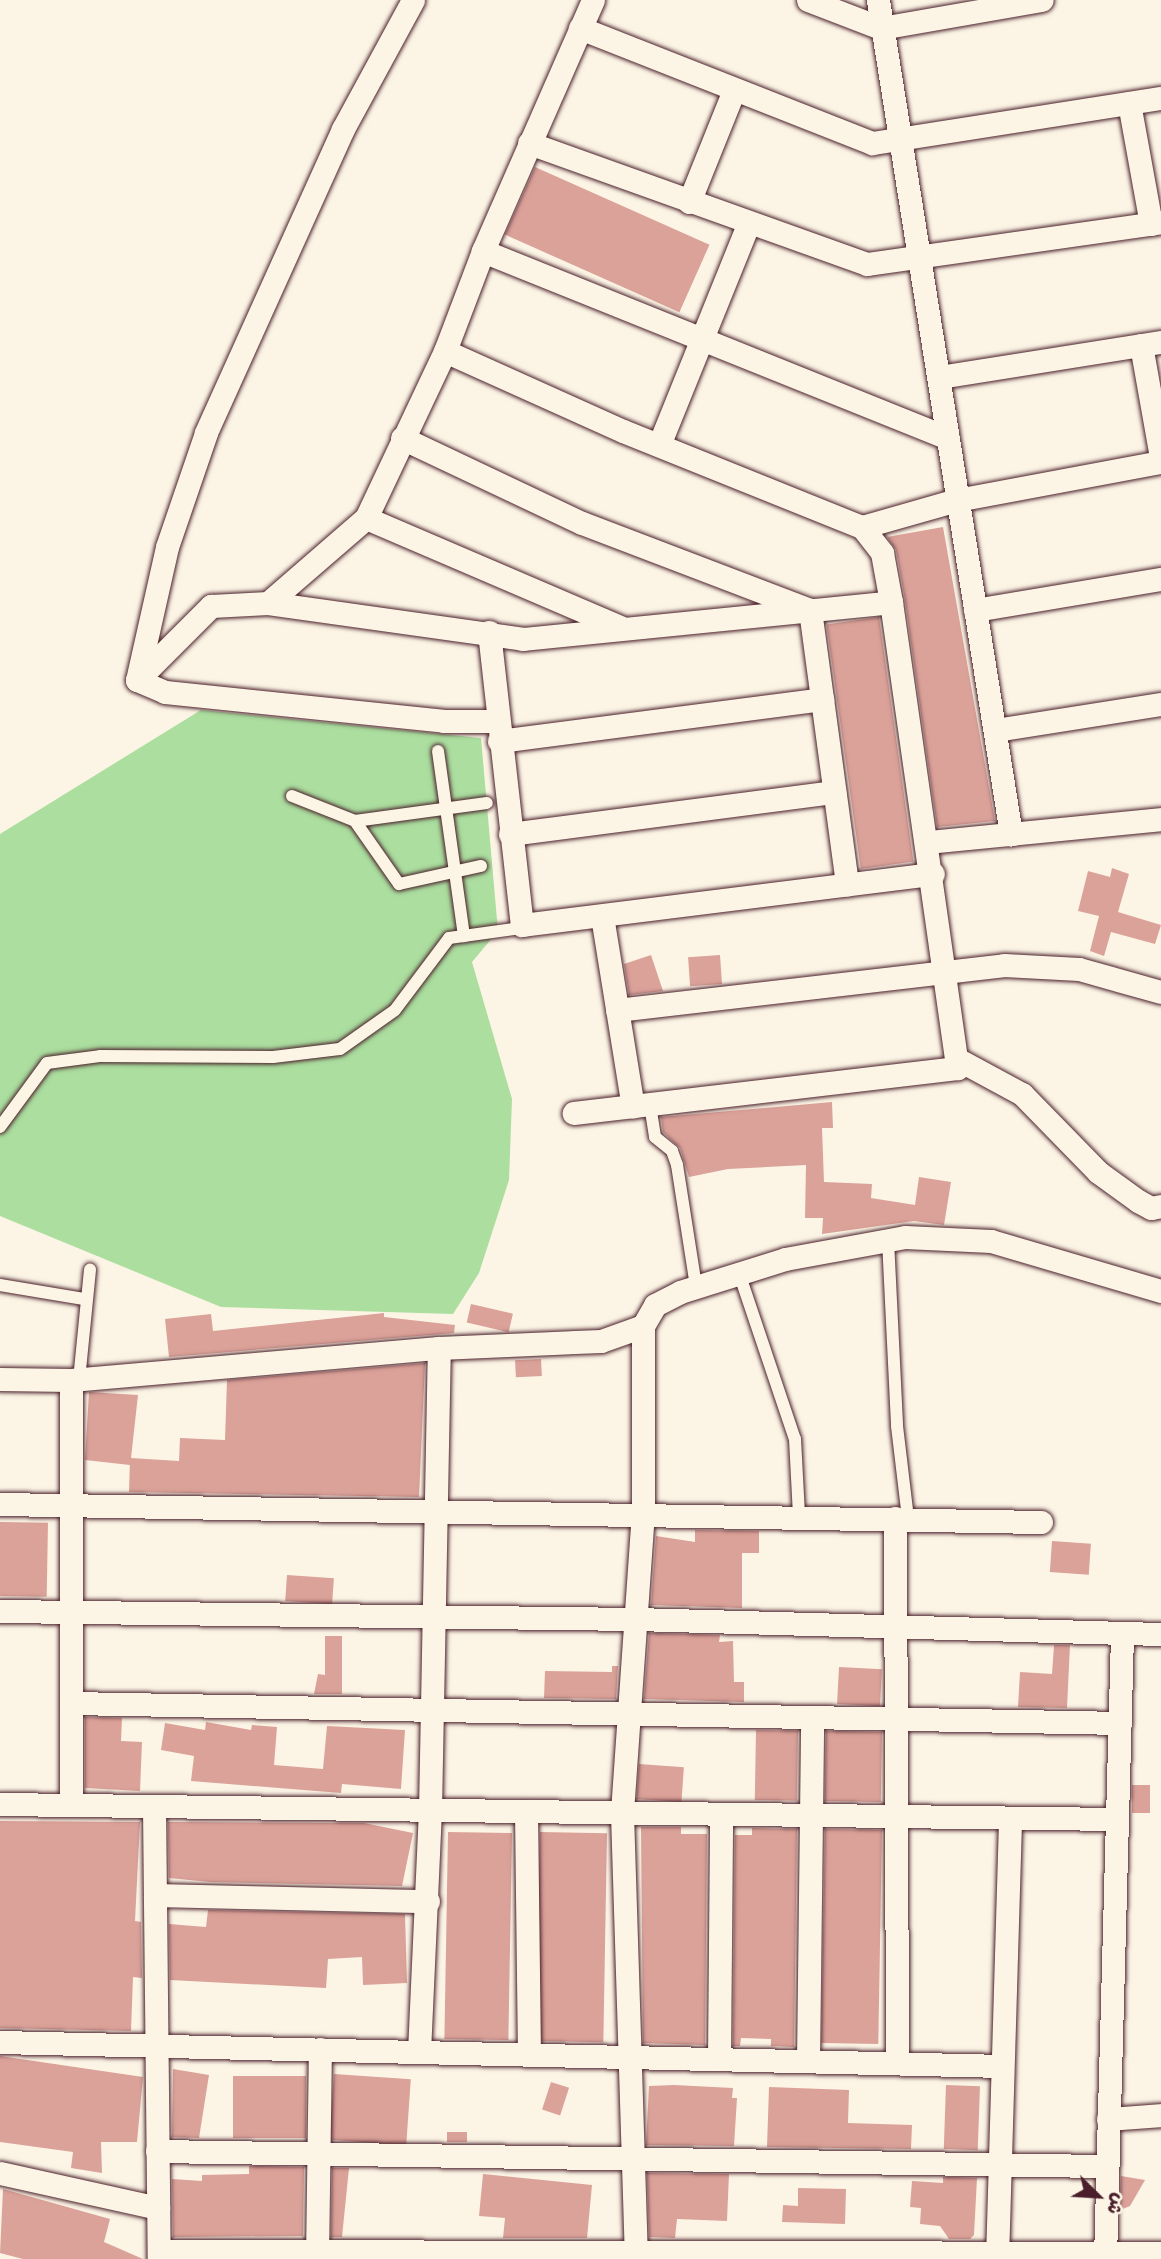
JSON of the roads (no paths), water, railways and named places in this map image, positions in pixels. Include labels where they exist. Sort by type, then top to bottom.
[{"type":"street","points":[[136,680],[167,547],[206,433],[343,129],[413,0]]},
{"type":"street","points":[[268,603],[366,518],[445,351],[483,251],[593,0]]},
{"type":"street","points":[[808,0],[881,28],[1042,0]]},
{"type":"street","points":[[878,0],[1011,834]]},
{"type":"street","points":[[580,28],[872,143],[1161,99]]},
{"type":"street","points":[[689,202],[734,90]]},
{"type":"street","points":[[529,143],[748,225],[867,264],[1156,223],[1129,103]]},
{"type":"street","points":[[659,445],[748,225]]},
{"type":"street","points":[[483,251],[948,438]]},
{"type":"street","points":[[862,527],[957,500],[1161,459],[1151,343],[939,377]]},
{"type":"street","points":[[445,351],[659,445],[862,527],[881,553],[891,603],[959,1060],[951,1072],[574,1113]]},
{"type":"street","points":[[402,438],[582,523],[810,610]]},
{"type":"street","points":[[366,518],[623,629]]},
{"type":"street","points":[[975,610],[1161,579]]},
{"type":"street","points":[[136,680],[211,606],[268,603],[489,632],[523,639],[891,603]]},
{"type":"street","points":[[810,610],[847,885]]},
{"type":"street","points":[[489,632],[518,918],[528,927],[933,874]]},
{"type":"street","points":[[136,680],[165,692],[444,720],[498,731],[822,699]]},
{"type":"street","points":[[995,730],[1161,704]]},
{"type":"street","points":[[510,834],[834,792]]},
{"type":"street","points":[[928,842],[1161,819]]},
{"type":"street","points":[[602,916],[617,1010],[642,1106]]},
{"type":"street","points":[[617,1010],[1004,965],[1079,969],[1161,992]]},
{"type":"street","points":[[959,1060],[1022,1094],[1098,1172],[1151,1208],[1161,1206]]},
{"type":"street","points":[[636,2255],[622,1812],[643,1513],[643,1326],[655,1305],[696,1287],[739,1273],[888,1240],[991,1241],[1161,1291]]},
{"type":"street","points":[[0,1380],[75,1380],[439,1348],[572,1345],[643,1326]]},
{"type":"street","points":[[419,2052],[428,1900],[439,1348]]},
{"type":"street","points":[[71,1805],[71,1505],[75,1380]]},
{"type":"street","points":[[0,1504],[643,1513],[1041,1522]]},
{"type":"street","points":[[897,2063],[895,1629],[902,1518]]},
{"type":"street","points":[[0,1611],[636,1619],[895,1629],[1161,1634]]},
{"type":"street","points":[[1105,2256],[1114,1819],[1122,1635]]},
{"type":"street","points":[[71,1703],[1120,1723]]},
{"type":"street","points":[[808,2061],[812,1717]]},
{"type":"street","points":[[0,1804],[1114,1819]]},
{"type":"street","points":[[154,1806],[159,2255],[1105,2256],[1161,2253]]},
{"type":"street","points":[[526,1811],[529,2054]]},
{"type":"street","points":[[719,2059],[721,1814]]},
{"type":"street","points":[[997,2256],[1010,1818]]},
{"type":"street","points":[[155,1895],[428,1900]]},
{"type":"street","points":[[0,2042],[1002,2066]]},
{"type":"street","points":[[317,2255],[320,2049]]},
{"type":"street","points":[[1108,2119],[1161,2115]]},
{"type":"street","points":[[158,2151],[1105,2166]]},
{"type":"street","points":[[0,2173],[158,2208]]},
{"type":"lane","points":[[438,751],[464,936]]},
{"type":"lane","points":[[292,796],[355,821],[487,803]]},
{"type":"lane","points":[[355,821],[399,884],[481,866]]},
{"type":"lane","points":[[0,1127],[47,1063],[100,1056],[273,1057],[340,1049],[395,1010],[449,938],[528,927]]},
{"type":"lane","points":[[642,1106],[655,1137],[672,1151],[677,1165],[696,1287]]},
{"type":"lane","points":[[888,1240],[902,1518]]},
{"type":"lane","points":[[75,1380],[90,1269]]},
{"type":"lane","points":[[739,1273],[795,1439],[799,1516]]},
{"type":"lane","points":[[0,1285],[84,1299]]}]
